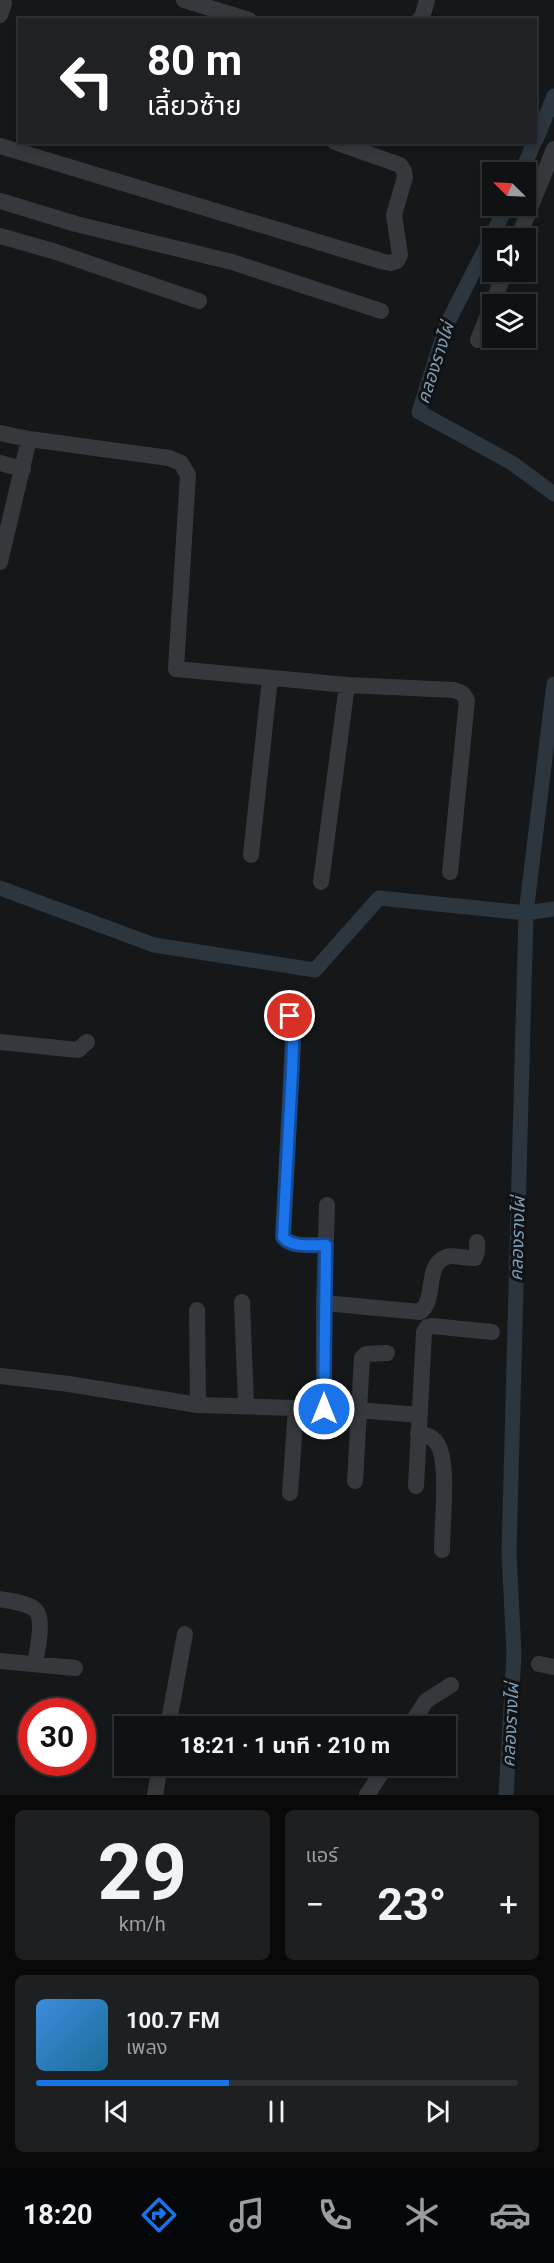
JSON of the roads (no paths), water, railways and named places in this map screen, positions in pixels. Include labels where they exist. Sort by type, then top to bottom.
[{"type":"street","points":[[184,0],[242,18]]},
{"type":"street","points":[[422,18],[427,0]]},
{"type":"street","points":[[0,146],[381,261],[390,263],[397,261],[400,255],[394,215],[405,171],[400,165],[341,144]]},
{"type":"street","points":[[522,228],[554,148]]},
{"type":"street","points":[[0,201],[76,224],[232,262],[381,311]]},
{"type":"street","points":[[0,236],[53,251],[199,301]]},
{"type":"street","points":[[478,340],[501,282]]},
{"type":"street","points":[[0,433],[169,458],[181,463],[188,475],[176,669],[347,685],[454,690],[462,693],[467,700],[450,872]]},
{"type":"street","points":[[0,562],[29,439]]},
{"type":"street","points":[[0,463],[23,469]]},
{"type":"street","points":[[251,855],[270,678]]},
{"type":"street","points":[[321,882],[347,685]]},
{"type":"street","points":[[278,1002],[290,1016],[293,1041],[283,1237],[286,1242],[293,1244],[326,1245]]},
{"type":"street","points":[[0,1042],[78,1050],[87,1042]]},
{"type":"street","points":[[324,1409],[327,1205]]},
{"type":"street","points":[[324,1303],[420,1312],[427,1305],[435,1269],[439,1262],[446,1257],[475,1258],[477,1242]]},
{"type":"street","points":[[242,1302],[246,1405]]},
{"type":"street","points":[[197,1310],[198,1405]]},
{"type":"street","points":[[416,1486],[424,1332],[432,1326],[492,1332]]},
{"type":"street","points":[[355,1481],[357,1410],[362,1358],[366,1354],[387,1353]]},
{"type":"street","points":[[0,1376],[69,1384],[198,1405],[246,1405],[419,1414]]},
{"type":"street","points":[[290,1493],[296,1408]]},
{"type":"street","points":[[418,1432],[431,1437],[438,1444],[443,1460],[442,1550]]},
{"type":"street","points":[[0,1599],[34,1608],[39,1613],[35,1664]]},
{"type":"street","points":[[170,1716],[185,1634]]},
{"type":"street","points":[[0,1661],[75,1668]]},
{"type":"street","points":[[417,1716],[426,1701],[451,1685]]},
{"type":"street","points":[[155,1795],[158,1776]]},
{"type":"street","points":[[367,1795],[379,1776]]},
{"type":"waterway","name":"คลองรางไผ่","points":[[537,138],[554,96]]},
{"type":"waterway","name":"คลองรางไผ่","points":[[526,162],[533,144]]},
{"type":"waterway","name":"คลองรางไผ่","points":[[502,216],[447,324],[419,412],[512,463],[554,494]]},
{"type":"waterway","name":"คลองรางไผ่","points":[[506,1795],[514,1654],[509,1552],[526,913],[554,684]]},
{"type":"waterway","points":[[0,888],[154,945],[315,970],[379,898],[526,913],[554,909]]}]
